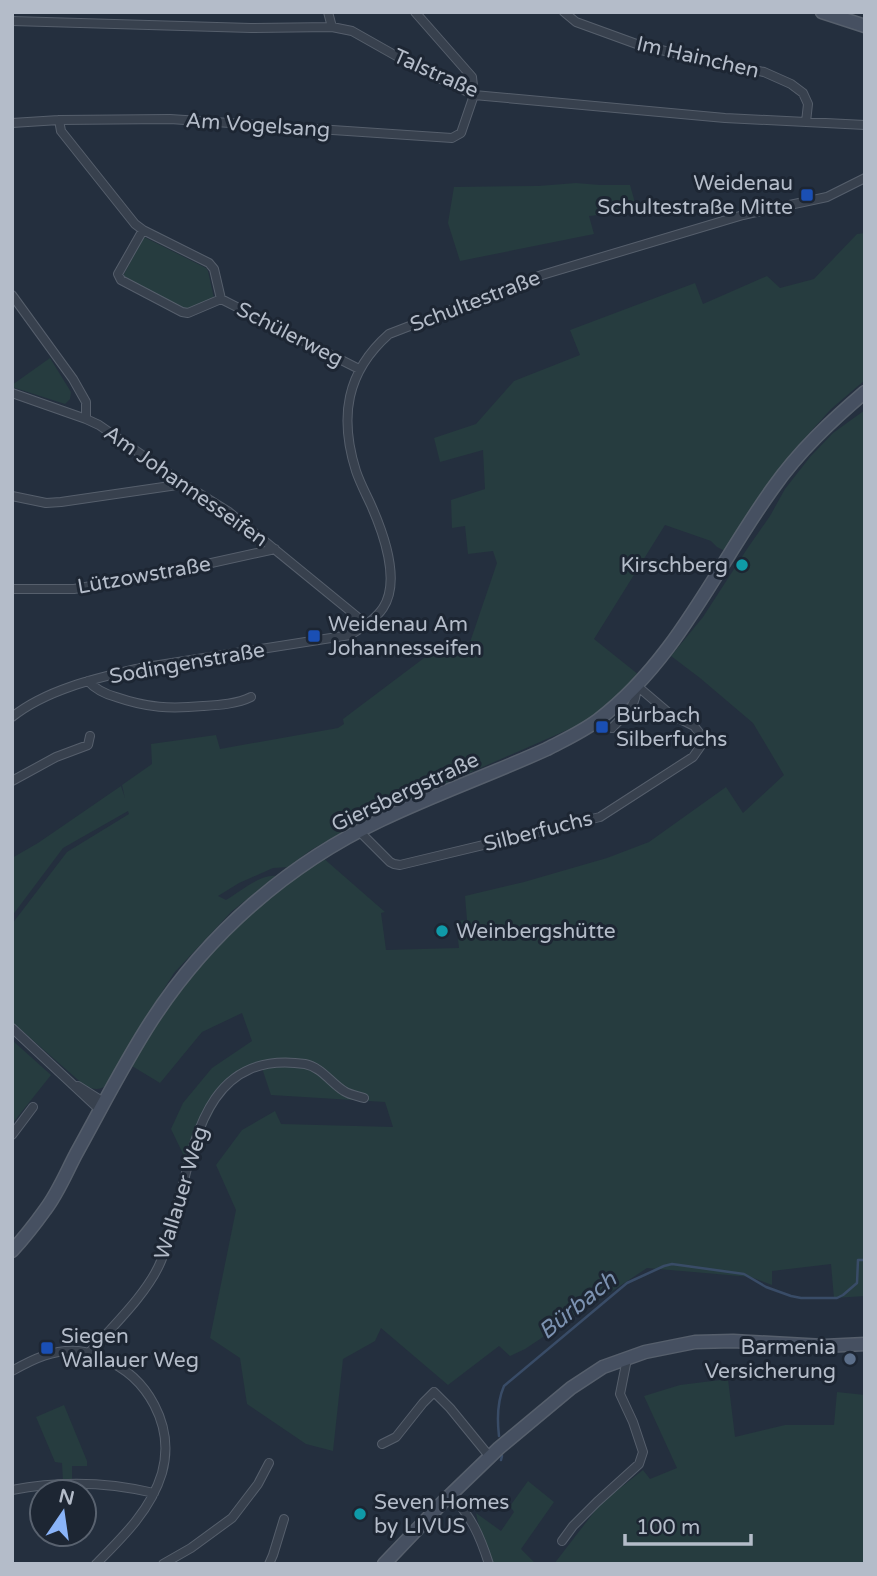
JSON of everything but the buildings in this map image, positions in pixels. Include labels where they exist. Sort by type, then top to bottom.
[{"type":"street","points":[[88,24],[89,12]]},
{"type":"street","points":[[328,12],[332,27]]},
{"type":"street","points":[[415,12],[472,77],[474,94]]},
{"type":"street","name":"Im Hainchen","points":[[564,12],[576,22],[642,46],[764,72],[791,84],[803,93],[808,104],[806,122]]},
{"type":"street","points":[[822,12],[865,26]]},
{"type":"street","name":"Talstraße","points":[[12,21],[251,28],[332,27],[352,31],[414,66],[474,94],[725,118],[865,125]]},
{"type":"street","name":"Am Vogelsang","points":[[12,123],[170,119],[452,138],[461,133],[474,94]]},
{"type":"street","name":"Schülerweg","points":[[59,120],[61,131],[135,223],[143,230],[214,268],[221,299]]},
{"type":"street","name":"Schultestraße","points":[[366,624],[377,616],[385,605],[390,570],[386,541],[356,473],[351,452],[349,401],[359,369],[375,347],[389,334],[542,275],[743,215],[827,197],[865,178]]},
{"type":"street","name":"Schülerweg","points":[[143,230],[118,274],[121,280],[182,312],[188,313],[221,299],[359,369]]},
{"type":"street","name":"Am Johannesseifen","points":[[12,295],[73,379],[86,402],[86,419],[229,512],[366,624]]},
{"type":"street","name":"Giersbergstraße","points":[[14,1244],[37,1220],[52,1184],[69,1167],[152,1020],[210,946],[241,915],[319,854],[397,812],[524,760],[600,719],[655,665],[682,629],[752,518],[797,457],[819,433],[865,392]]},
{"type":"street","points":[[12,393],[86,419]]},
{"type":"street","points":[[12,496],[46,503],[61,502],[184,484]]},
{"type":"street","name":"Lützowstraße","points":[[12,589],[74,589],[166,573],[275,549]]},
{"type":"street","name":"Sodingenstraße","points":[[12,717],[41,699],[88,681],[140,668],[349,635],[366,624]]},
{"type":"street","points":[[88,681],[94,688],[106,694],[152,707],[185,708],[243,701],[251,697]]},
{"type":"street","name":"Giersbergstraße","points":[[612,728],[634,704],[638,696],[636,685]]},
{"type":"street","name":"Silberfuchs","points":[[359,831],[390,862],[400,864],[600,817],[693,757],[700,747],[701,735],[694,726],[670,714],[636,685]]},
{"type":"street","points":[[12,781],[56,757],[88,745],[90,736]]},
{"type":"street","points":[[12,1028],[80,1093],[103,1107]]},
{"type":"street","name":"Wallauer Weg","points":[[92,1354],[156,1273],[166,1248],[199,1126],[228,1082],[256,1066],[303,1064],[313,1067],[347,1093],[364,1098]]},
{"type":"street","points":[[12,1135],[33,1107]]},
{"type":"street","points":[[384,1564],[451,1494],[531,1419],[603,1367],[664,1347],[695,1342],[733,1341],[824,1346],[865,1344]]},
{"type":"street","points":[[12,1371],[60,1351],[92,1354],[115,1364],[135,1379],[159,1413],[164,1433],[162,1474],[144,1511],[96,1564]]},
{"type":"street","points":[[562,1541],[597,1502],[639,1464],[643,1452],[620,1394],[627,1359]]},
{"type":"street","points":[[382,1444],[397,1437],[434,1392],[489,1457]]},
{"type":"street","points":[[163,1564],[191,1548],[232,1518],[258,1484],[269,1463]]},
{"type":"street","points":[[12,1490],[64,1484],[105,1485],[154,1493]]},
{"type":"street","points":[[451,1494],[468,1514],[480,1536],[489,1564]]},
{"type":"street","points":[[269,1564],[284,1519]]},
{"type":"green space","points":[[576,183],[630,185],[637,210],[617,216],[616,213],[589,216],[594,234],[460,261],[448,223],[454,187]]},
{"type":"green space","points":[[865,233],[865,380],[831,409],[794,450],[774,476],[727,552],[711,541],[665,525],[594,639],[639,675],[622,693],[590,720],[371,816],[311,850],[288,867],[273,868],[218,896],[226,900],[263,878],[276,876],[231,912],[174,973],[104,1087],[96,1089],[85,1086],[12,1022],[12,924],[67,852],[129,814],[128,811],[63,848],[12,916],[12,858],[121,786],[125,798],[122,785],[152,764],[151,744],[216,735],[220,749],[338,728],[344,724],[343,719],[428,655],[440,641],[467,651],[497,563],[493,551],[468,554],[465,526],[452,528],[451,500],[485,489],[483,450],[440,462],[434,438],[476,424],[514,381],[580,355],[570,330],[695,283],[703,304],[767,276],[780,288],[814,279],[857,234]]},
{"type":"green space","points":[[144,237],[206,268],[214,298],[183,308],[124,278]]},
{"type":"green space","points":[[50,358],[71,392],[70,399],[65,404],[12,387]]},
{"type":"green space","points":[[865,410],[865,1296],[834,1298],[831,1264],[772,1271],[772,1285],[751,1277],[647,1268],[525,1349],[510,1356],[499,1346],[448,1385],[381,1328],[375,1341],[343,1359],[333,1451],[306,1444],[247,1404],[240,1358],[210,1338],[236,1210],[216,1165],[242,1130],[275,1111],[281,1124],[393,1127],[385,1102],[271,1095],[262,1068],[234,1079],[221,1096],[200,1138],[185,1158],[171,1129],[183,1103],[212,1068],[252,1041],[242,1013],[202,1032],[160,1083],[132,1066],[191,976],[272,893],[322,857],[385,912],[381,913],[386,950],[459,948],[456,921],[467,920],[465,896],[607,858],[649,842],[726,787],[743,813],[784,775],[753,723],[671,656],[703,617],[785,489],[810,457],[833,433]]},
{"type":"green space","points":[[12,1040],[51,1075],[12,1124]]},
{"type":"green space","points":[[728,1379],[735,1437],[785,1425],[834,1425],[837,1392],[865,1395],[865,1564],[554,1564],[601,1503],[643,1470],[650,1479],[677,1468],[644,1396],[680,1385]]},
{"type":"green space","points":[[64,1405],[87,1461],[87,1466],[72,1466],[72,1478],[63,1478],[62,1463],[55,1462],[36,1417]]},
{"type":"green space","points":[[528,1481],[554,1502],[521,1549],[536,1564],[487,1564],[476,1513],[501,1531],[514,1512],[510,1506]]},
{"type":"waterway","name":"Bürbach","points":[[499,1436],[498,1411],[504,1386],[627,1283],[672,1264],[744,1274],[766,1287],[791,1296],[837,1298],[857,1283],[858,1260],[865,1260]]},
{"type":"waterway","name":"Bürbach","points":[[501,1460],[502,1456]]},
{"type":"waterway","name":"Bürbach","points":[[474,1509],[479,1499]]},
{"type":"place","name":"Weidenau Schultestraße Mitte","points":[[807,195]]},
{"type":"place","name":"Kirschberg","points":[[742,565]]},
{"type":"place","name":"Weidenau Am Johannesseifen","points":[[314,636]]},
{"type":"place","name":"Bürbach Silberfuchs","points":[[602,727]]},
{"type":"place","name":"Weinbergshütte","points":[[442,931]]},
{"type":"place","name":"Siegen Wallauer Weg","points":[[47,1348]]},
{"type":"place","name":"Barmenia Versicherung","points":[[850,1359]]},
{"type":"place","name":"Seven Homes by LIVUS","points":[[360,1514]]}]
